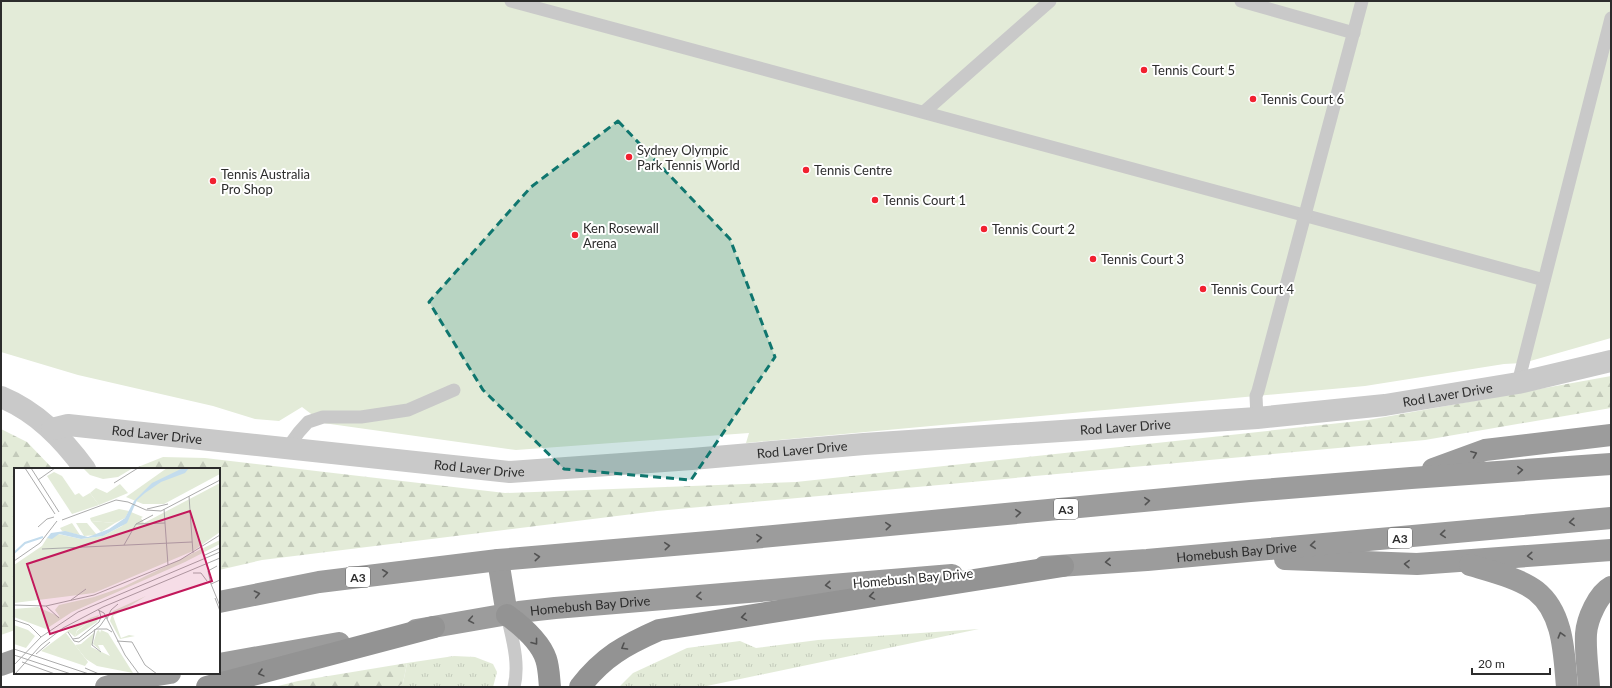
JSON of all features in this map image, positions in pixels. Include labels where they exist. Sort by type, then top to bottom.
[{"type":"highway","points":[[1411,478],[1484,450],[1611,435]]},
{"type":"highway","name":"A3","points":[[220,602],[319,582],[498,560],[1411,478],[1611,464]]},
{"type":"highway","name":"Homebush Bay Drive","points":[[220,664],[519,612],[555,608],[1190,556],[1611,518]]},
{"type":"highway","points":[[1190,556],[1417,564],[1611,550]]},
{"type":"highway","points":[[498,560],[507,615],[527,632],[541,650],[546,659],[550,687]]},
{"type":"highway","points":[[1460,561],[1510,578],[1536,591],[1549,606],[1553,611],[1562,638],[1567,687]]},
{"type":"highway","points":[[582,683],[616,652],[659,630],[1063,566]]},
{"type":"highway","points":[[1589,687],[1586,634],[1593,608],[1606,590],[1611,587]]},
{"type":"highway","points":[[207,687],[434,627]]},
{"type":"highway","points":[[1,665],[14,660]]},
{"type":"highway","points":[[106,687],[133,679],[164,674]]},
{"type":"street","name":"Rod Laver Drive","points":[[52,429],[68,425],[288,447],[510,472],[864,444],[1257,418],[1385,405],[1518,383],[1611,361]]},
{"type":"street","points":[[1,397],[28,412],[52,429],[63,440],[84,468]]},
{"type":"lane","points":[[511,1],[1544,280]]},
{"type":"lane","points":[[924,112],[1050,1]]},
{"type":"lane","points":[[1241,1],[1354,33]]},
{"type":"lane","points":[[1257,418],[1256,396],[1362,1]]},
{"type":"lane","points":[[1518,383],[1611,18]]},
{"type":"lane","points":[[288,447],[308,422],[324,417],[361,416],[408,410],[454,390]]},
{"type":"lane","points":[[507,615],[516,657],[514,687]]},
{"type":"highlighted area","points":[[618,121],[730,239],[775,357],[691,480],[564,469],[483,390],[429,302],[531,187]]},
{"type":"green space","name":"Tennis Centre","points":[[1,1],[1611,1],[1611,338],[1523,363],[1504,364],[1365,386],[746,443],[749,433],[516,450],[323,423],[302,407],[279,421],[255,419],[213,406],[78,375],[1,352]]},
{"type":"green space","points":[[1611,376],[1611,408],[1425,440],[657,511],[262,560],[220,570],[220,468],[136,468],[163,457],[205,458],[505,493],[796,482],[1368,420]]},
{"type":"green space","points":[[1,429],[27,442],[52,468],[14,468],[14,630],[1,635]]},
{"type":"green space","points":[[979,629],[702,687],[619,687],[633,673],[687,648],[740,641],[756,648],[818,640]]},
{"type":"green space","points":[[454,656],[475,657],[493,664],[497,672],[493,687],[398,687],[403,683],[407,663]]},
{"type":"green space","points":[[407,663],[403,683],[398,687],[274,687],[298,681]]},
{"type":"place","name":"Tennis Court 5","points":[[1144,70]]},
{"type":"place","name":"Tennis Court 6","points":[[1253,99]]},
{"type":"place","name":"Sydney Olympic Park Tennis World","points":[[629,157]]},
{"type":"place","name":"Tennis Centre","points":[[806,170]]},
{"type":"place","name":"Tennis Australia Pro Shop","points":[[213,181]]},
{"type":"place","name":"Tennis Court 1","points":[[875,200]]},
{"type":"place","name":"Tennis Court 2","points":[[984,229]]},
{"type":"place","name":"Ken Rosewall Arena","points":[[575,235]]},
{"type":"place","name":"Tennis Court 3","points":[[1093,259]]},
{"type":"place","name":"Tennis Court 4","points":[[1203,289]]}]
